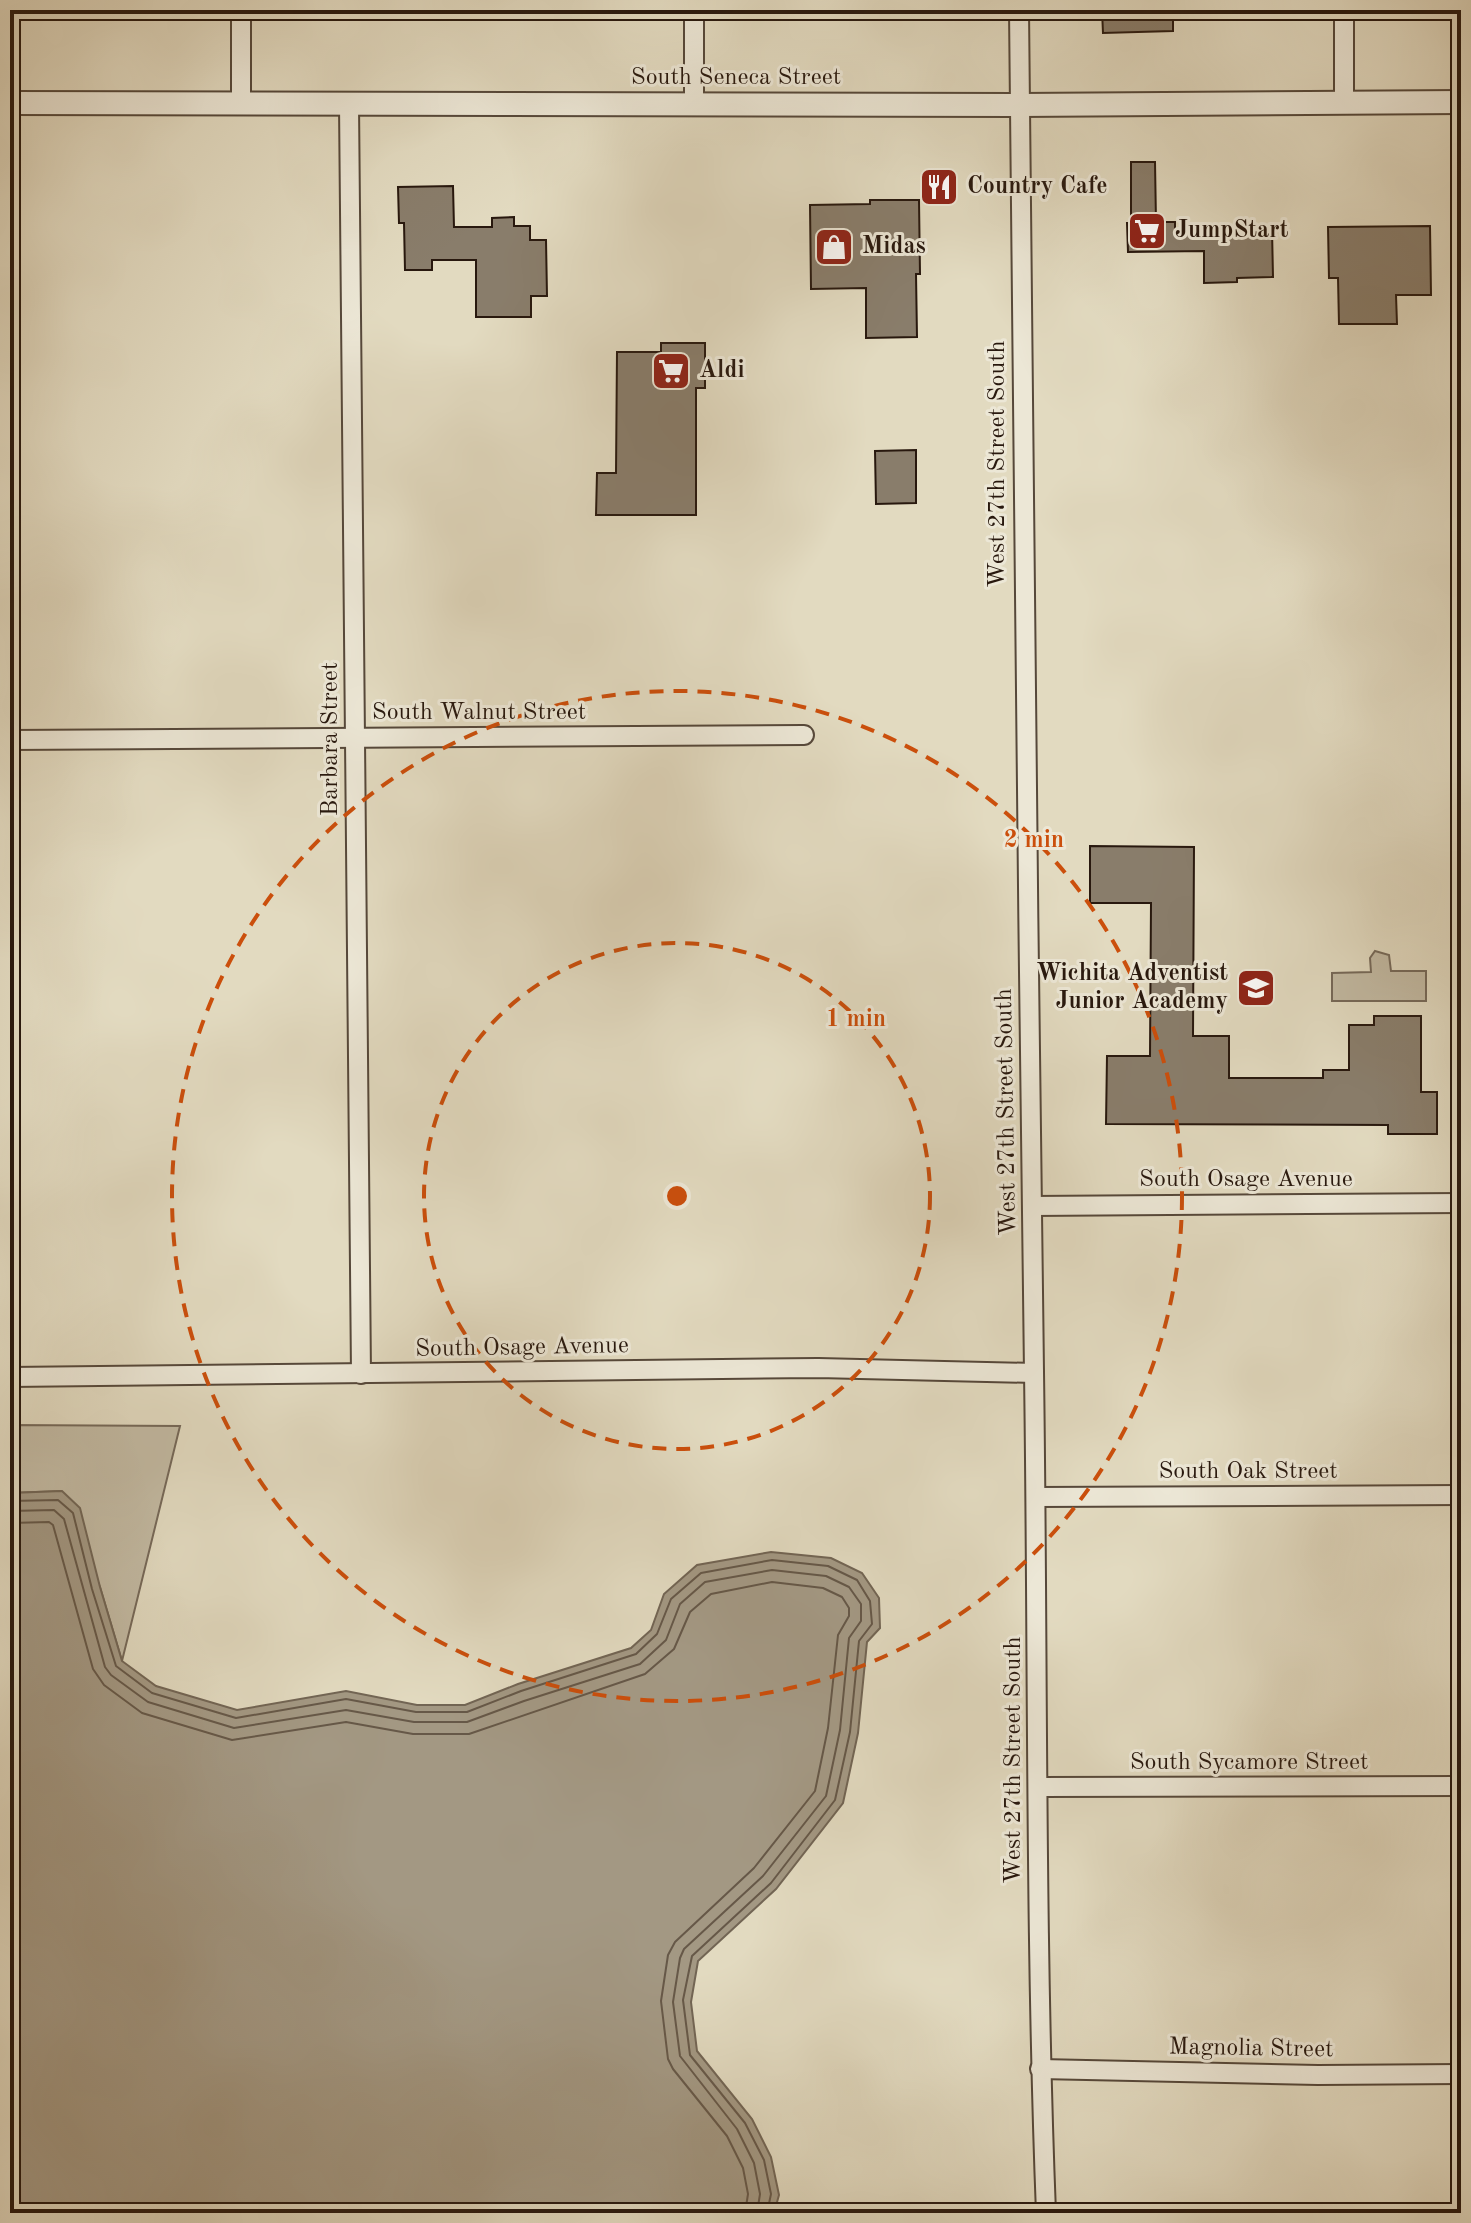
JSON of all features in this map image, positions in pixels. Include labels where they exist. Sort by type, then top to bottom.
[{"type":"street","points":[[241,10],[241,104]]},
{"type":"street","points":[[694,10],[694,104]]},
{"type":"street","name":"West 27th Street South","points":[[1019,10],[1040,2069],[1046,2213]]},
{"type":"street","points":[[1344,10],[1344,104]]},
{"type":"street","name":"South Seneca Street","points":[[10,103],[1020,105],[1461,102]]},
{"type":"street","name":"Barbara Street","points":[[349,104],[361,1374]]},
{"type":"street","name":"South Walnut Street","points":[[10,740],[804,735]]},
{"type":"street","name":"South Osage Avenue","points":[[1032,1206],[1461,1203]]},
{"type":"street","name":"South Osage Avenue","points":[[10,1377],[818,1368],[1034,1373]]},
{"type":"street","name":"South Oak Street","points":[[1036,1497],[1461,1495]]},
{"type":"street","name":"South Sycamore Street","points":[[1038,1787],[1461,1786]]},
{"type":"street","name":"Magnolia Street","points":[[1040,2069],[1318,2075],[1461,2074]]},
{"type":"shaded area","points":[[1375,951],[1389,955],[1391,971],[1426,971],[1426,1001],[1332,1001],[1332,973],[1371,972],[1370,958]]},
{"type":"shaded area","points":[[10,1425],[180,1426],[122,1661],[100,1587],[61,1491],[10,1493]]},
{"type":"water","points":[[62,1491],[80,1508],[122,1661],[156,1686],[237,1710],[346,1691],[417,1705],[465,1705],[518,1684],[631,1648],[651,1630],[664,1594],[697,1565],[771,1552],[831,1558],[862,1573],[879,1598],[880,1628],[867,1642],[858,1733],[843,1803],[776,1889],[698,1961],[691,2002],[697,2051],[752,2119],[771,2157],[779,2195],[774,2213],[10,2213],[10,1493]]},
{"type":"building","points":[[1102,10],[1173,10],[1173,31],[1103,33]]},
{"type":"building","points":[[1131,162],[1155,162],[1156,222],[1175,222],[1175,230],[1272,229],[1273,277],[1204,283],[1204,251],[1128,252]]},
{"type":"building","points":[[453,186],[454,227],[492,227],[492,218],[514,217],[514,226],[530,226],[530,240],[546,240],[547,296],[531,296],[531,317],[476,317],[476,260],[432,260],[432,270],[405,270],[404,223],[399,223],[398,187]]},
{"type":"building","points":[[870,200],[919,200],[917,337],[866,338],[866,288],[811,289],[810,205],[870,204]]},
{"type":"building","points":[[1430,226],[1431,295],[1396,295],[1397,324],[1339,324],[1338,278],[1329,278],[1328,227]]},
{"type":"building","points":[[661,343],[705,343],[705,388],[696,388],[696,515],[596,515],[597,473],[616,473],[617,352],[661,352]]},
{"type":"building","points":[[916,450],[916,503],[876,504],[875,451]]},
{"type":"building","points":[[1090,846],[1194,847],[1193,1036],[1229,1036],[1229,1078],[1323,1078],[1323,1070],[1349,1070],[1349,1025],[1374,1025],[1374,1016],[1421,1016],[1421,1092],[1437,1092],[1437,1134],[1388,1134],[1388,1125],[1106,1124],[1107,1056],[1150,1056],[1151,903],[1090,903]]},
{"type":"place","name":"Country Cafe","points":[[939,187]]},
{"type":"place","name":"JumpStart","points":[[1147,231]]},
{"type":"place","name":"Midas","points":[[834,247]]},
{"type":"place","name":"Aldi","points":[[671,371]]},
{"type":"place","name":"Wichita Adventist Junior Academy","points":[[1256,988]]}]
